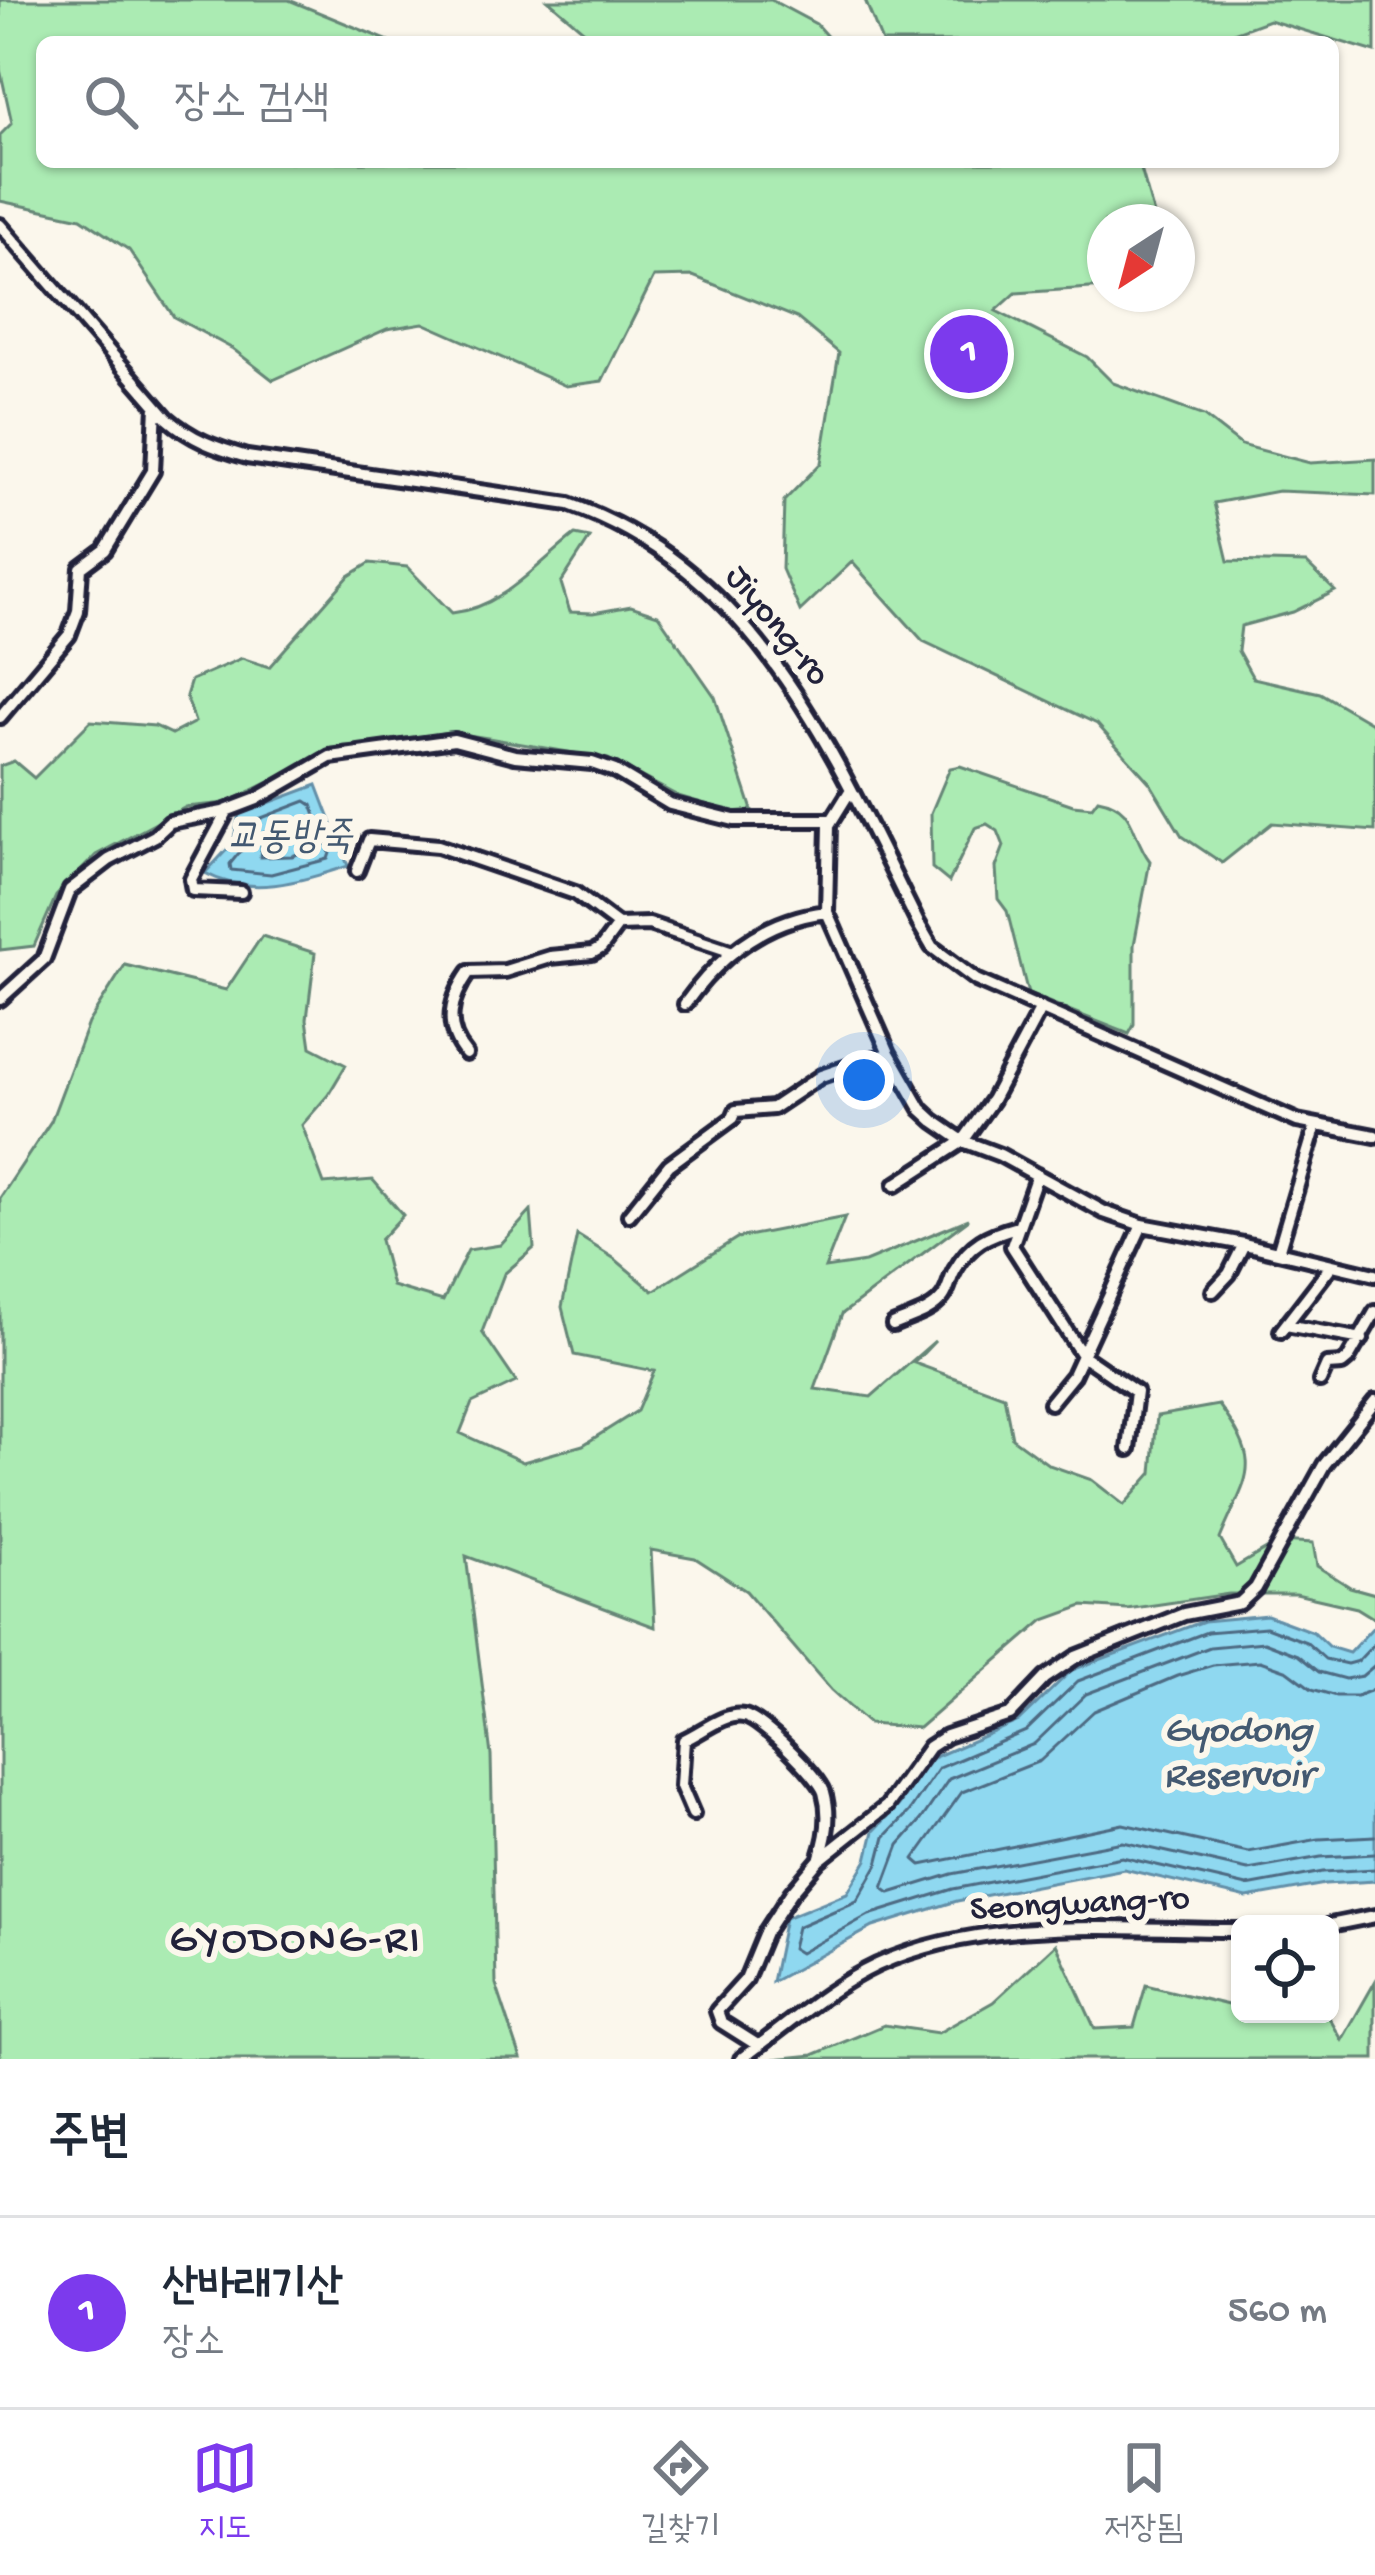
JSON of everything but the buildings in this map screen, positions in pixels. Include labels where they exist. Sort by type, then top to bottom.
[{"type":"street","name":"Jiyong-ro","points":[[0,225],[156,406],[187,435],[209,446],[247,457],[569,505],[661,550],[726,602],[792,686],[932,946],[976,980],[1276,1112],[1375,1136]]},
{"type":"street","points":[[0,717],[69,634],[78,610],[81,568],[106,550],[153,471],[156,406]]},
{"type":"street","points":[[0,999],[44,959],[70,890],[170,822],[256,799],[330,758],[454,740],[514,756],[592,763],[615,771],[670,805],[734,820],[831,820]]},
{"type":"street","points":[[850,791],[831,820],[826,912],[889,1053],[921,1109],[963,1141],[1104,1212],[1142,1226],[1375,1275]]},
{"type":"street","points":[[228,810],[191,879],[193,890],[241,892]]},
{"type":"street","points":[[357,871],[369,840],[438,846],[575,893],[618,925],[649,924],[733,952]]},
{"type":"street","points":[[685,1004],[703,979],[774,923],[826,912]]},
{"type":"street","points":[[466,1054],[449,1025],[469,972],[506,971],[550,958],[592,953],[618,925]]},
{"type":"street","points":[[895,1185],[963,1141],[992,1100],[1040,1008]]},
{"type":"street","points":[[629,1215],[669,1165],[736,1111],[773,1108],[820,1076],[889,1053]]},
{"type":"street","points":[[1278,1252],[1316,1125]]},
{"type":"street","points":[[1037,1175],[1012,1246],[1082,1355],[1136,1392],[1129,1449]]},
{"type":"street","points":[[1050,1403],[1067,1386],[1142,1226]]},
{"type":"street","points":[[893,1325],[919,1317],[941,1300],[971,1246],[988,1235],[1017,1227]]},
{"type":"street","points":[[1213,1291],[1229,1274],[1244,1244]]},
{"type":"street","points":[[1332,1265],[1284,1328],[1361,1340]]},
{"type":"street","points":[[1320,1381],[1327,1365],[1342,1364],[1375,1312]]},
{"type":"street","points":[[759,2045],[721,2022],[718,2012],[746,1979],[777,1914],[820,1860],[887,1806],[920,1756],[937,1741],[1010,1715],[1045,1678],[1076,1658],[1184,1614],[1246,1599],[1324,1466],[1375,1401]]},
{"type":"street","points":[[693,1814],[681,1786],[685,1741],[728,1718],[748,1717],[776,1734],[823,1789],[827,1825],[820,1860]]},
{"type":"street","points":[[1339,1923],[1375,1916]]},
{"type":"street","name":"Seongwang-ro","points":[[741,2059],[845,1982],[921,1949],[1024,1932],[1231,1930]]},
{"type":"green space","points":[[0,0],[289,0],[376,36],[36,36],[36,168],[1141,168],[1151,204],[1087,204],[1087,288],[1016,293],[996,311],[1087,357],[1113,383],[1204,416],[1241,445],[1310,463],[1375,459],[1375,495],[1278,491],[1214,503],[1228,561],[1306,563],[1335,591],[1293,612],[1241,626],[1238,651],[1253,678],[1320,693],[1375,725],[1375,831],[1272,823],[1222,863],[1182,836],[1150,783],[1097,724],[923,641],[852,562],[800,611],[782,569],[784,501],[821,463],[839,353],[797,318],[693,276],[654,277],[602,381],[566,386],[423,323],[387,329],[273,380],[233,349],[174,317],[129,250],[81,218],[0,201],[0,135],[12,123],[0,69]]},
{"type":"green space","points":[[548,0],[771,0],[816,24],[827,36],[590,36]]},
{"type":"green space","points":[[865,0],[1375,0],[1375,52],[1339,41],[1339,36],[1322,36],[1269,20],[1225,36],[880,36]]},
{"type":"green space","points":[[575,535],[590,538],[561,583],[570,612],[631,606],[658,615],[715,697],[752,810],[732,812],[678,796],[608,759],[488,738],[448,732],[344,746],[226,803],[186,807],[96,855],[56,896],[34,946],[0,950],[0,766],[14,761],[34,778],[91,721],[155,726],[172,734],[195,722],[186,696],[191,680],[242,658],[269,667],[349,576],[370,563],[407,567],[452,613],[503,594]]},
{"type":"green space","points":[[960,766],[1073,805],[1092,807],[1098,799],[1126,815],[1150,861],[1134,945],[1134,1025],[1129,1034],[1028,994],[1007,911],[998,899],[996,867],[1004,846],[998,831],[987,824],[975,828],[949,882],[932,868],[931,813],[950,768]]},
{"type":"green space","points":[[262,936],[315,953],[307,1019],[311,1047],[346,1065],[302,1125],[324,1184],[373,1180],[403,1215],[380,1240],[392,1286],[443,1301],[468,1250],[500,1245],[531,1211],[534,1248],[504,1274],[482,1332],[516,1382],[472,1403],[460,1433],[523,1462],[583,1445],[637,1411],[654,1371],[574,1355],[562,1307],[577,1235],[653,1291],[737,1238],[845,1217],[825,1268],[865,1262],[969,1219],[842,1314],[815,1389],[871,1397],[935,1341],[914,1363],[1004,1396],[1012,1438],[1049,1465],[1092,1480],[1124,1505],[1152,1473],[1157,1416],[1219,1405],[1247,1458],[1244,1484],[1220,1539],[1236,1567],[1280,1541],[1313,1543],[1317,1566],[1350,1587],[1375,1594],[1375,1619],[1357,1608],[1296,1594],[1229,1594],[1127,1609],[1083,1606],[1044,1620],[919,1728],[869,1724],[831,1690],[746,1591],[695,1558],[651,1550],[655,1627],[466,1556],[491,1755],[496,1984],[521,2059],[0,2059],[0,1198],[51,1121],[88,1023],[125,965],[226,990]]},
{"type":"green space","points":[[1056,1944],[1095,2029],[1134,2027],[1146,1985],[1231,2006],[1231,2023],[1332,2023],[1342,2040],[1375,1982],[1375,2059],[773,2059],[813,2055],[884,2025],[938,2033],[993,2002]]},
{"type":"water","name":"교동방죽","points":[[317,785],[348,866],[258,886],[205,873],[233,843],[239,814]]},
{"type":"water","name":"Gyodong Reservoir","points":[[1267,1615],[1313,1632],[1329,1647],[1349,1653],[1375,1625],[1375,1881],[1325,1884],[1247,1898],[1124,1869],[957,1901],[873,1927],[772,1982],[785,1918],[847,1893],[867,1860],[874,1831],[899,1805],[930,1759],[1019,1721],[1072,1670],[1204,1621]]},
{"type":"place","name":"산바래기산","points":[[969,354]]},
{"type":"district","name":"GYODONG-RI","points":[[296,1942]]}]
